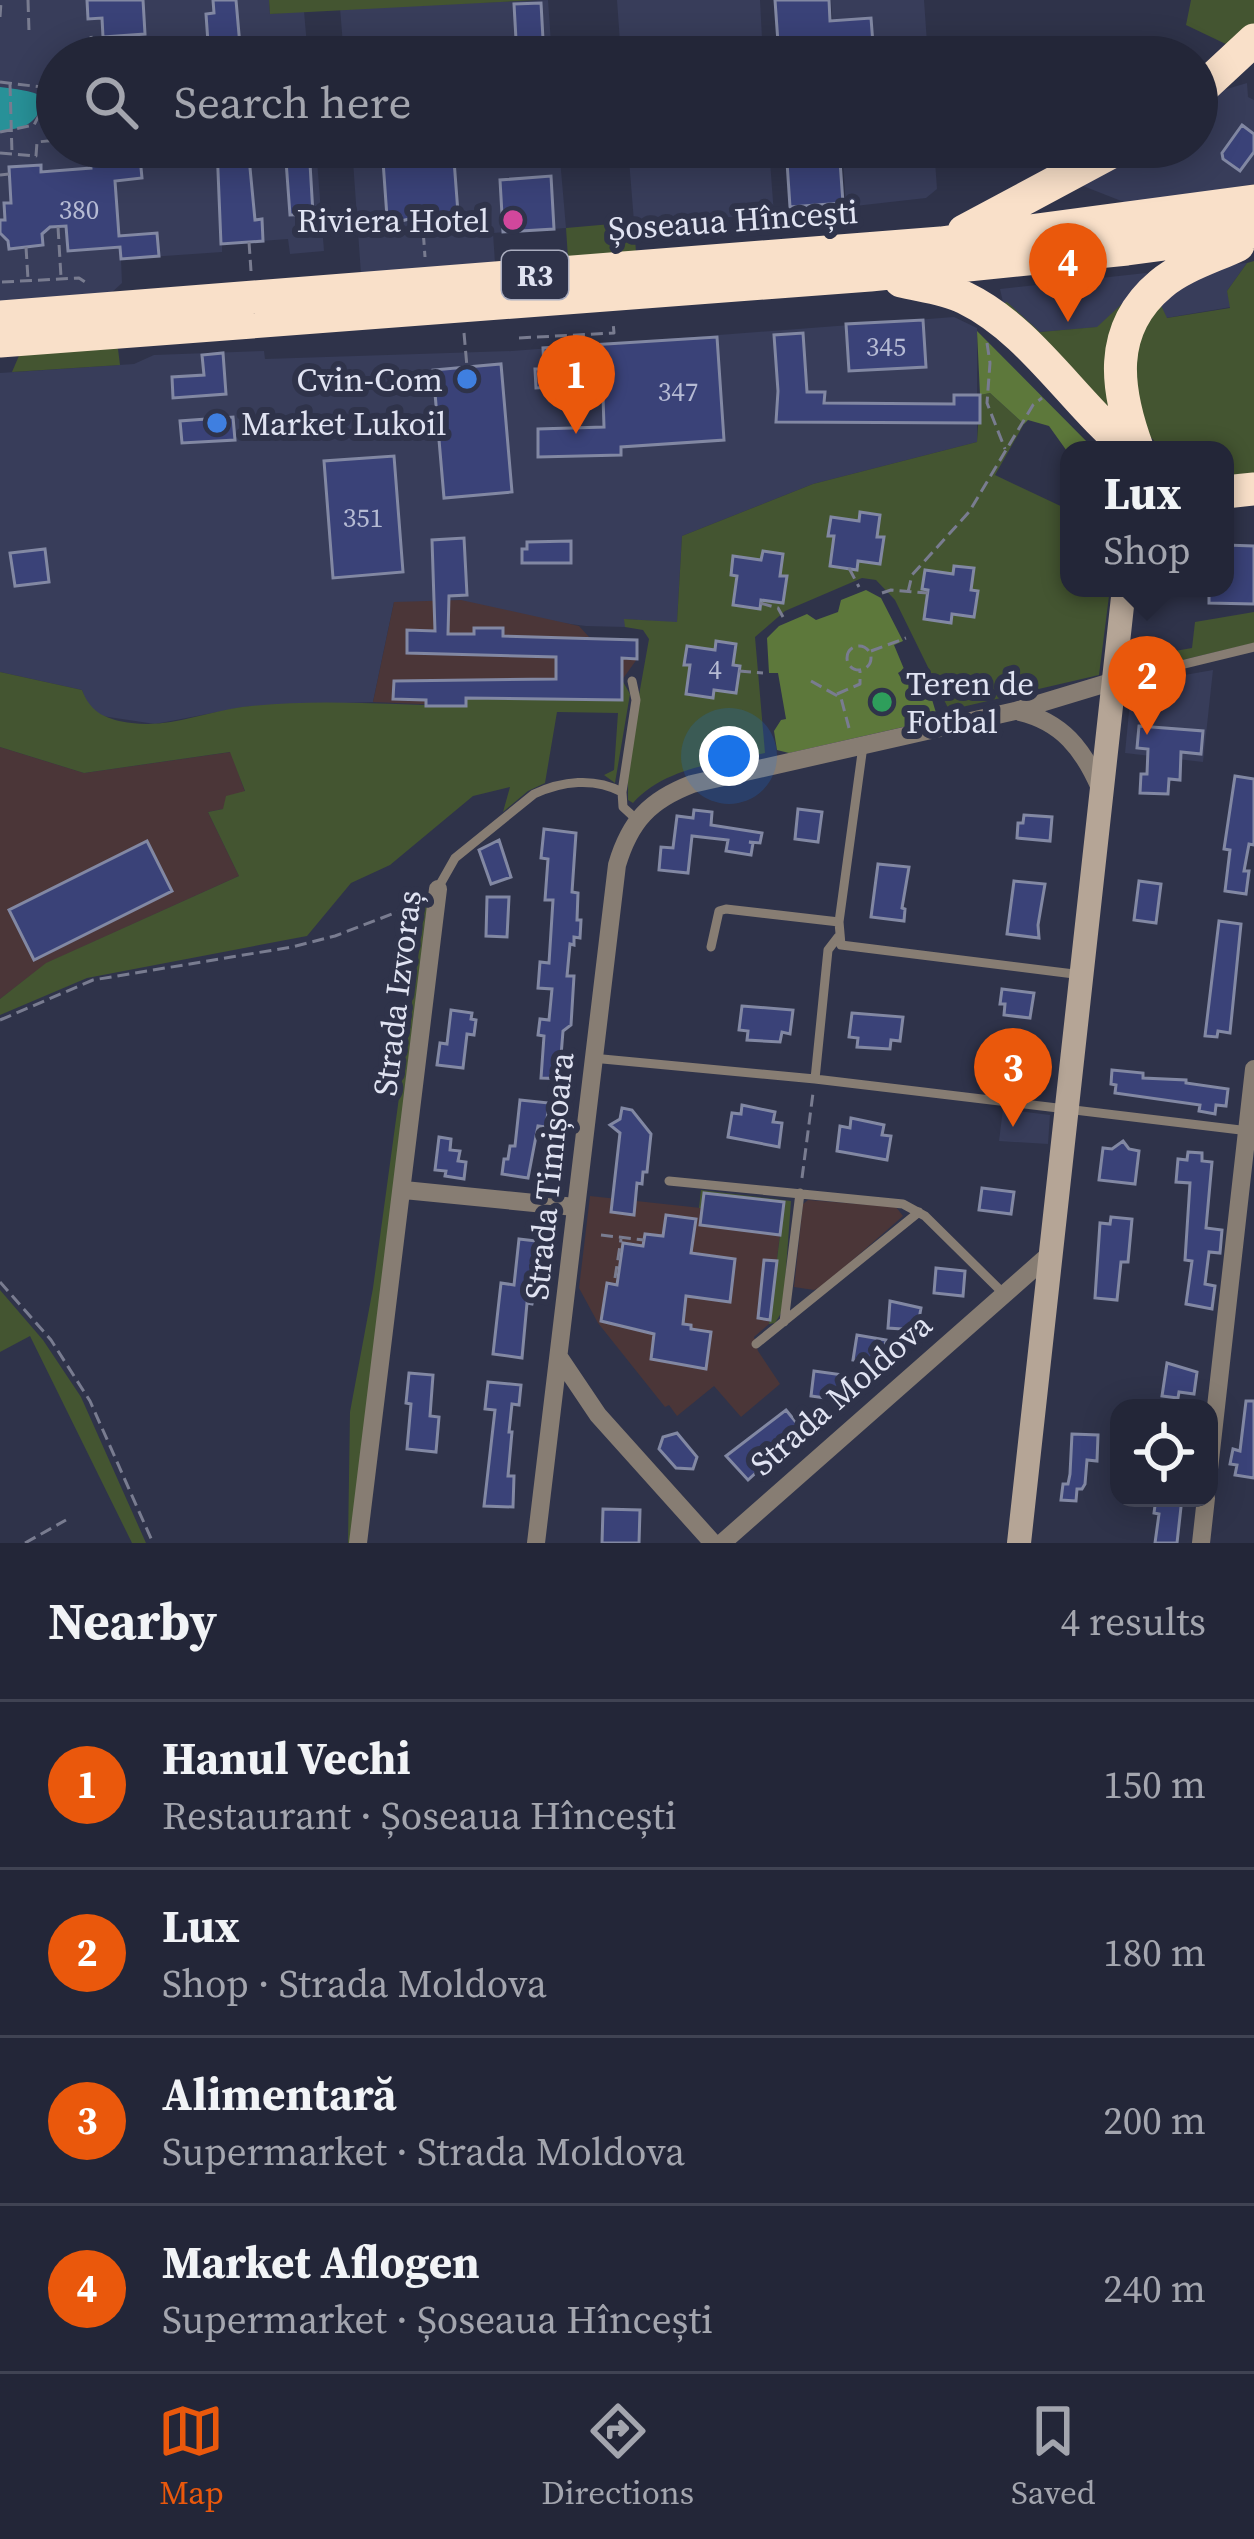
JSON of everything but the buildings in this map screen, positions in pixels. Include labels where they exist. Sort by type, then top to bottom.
[{"type":"highway","points":[[1218,73],[1254,40]]},
{"type":"highway","points":[[941,243],[1082,168]]},
{"type":"highway","name":"Șoseaua Hîncești","points":[[0,316],[941,243],[1254,201]]},
{"type":"highway","points":[[1133,441],[1119,388],[1123,338],[1134,316],[1161,284],[1254,235]]},
{"type":"highway","name":"Șoseaua Hîncești","points":[[0,341],[870,275],[1254,235]]},
{"type":"highway","points":[[870,275],[947,291],[992,315],[1104,429],[1122,441]]},
{"type":"street","points":[[1019,1543],[1123,597]]},
{"type":"street","points":[[636,819],[648,806],[692,784],[857,741],[1015,711],[1114,681]]},
{"type":"street","points":[[1015,711],[1041,717],[1076,743],[1103,794]]},
{"type":"street","name":"Strada Timișoara","points":[[536,1543],[617,865],[636,819]]},
{"type":"street","name":"Strada Izvoraș","points":[[358,1543],[438,889]]},
{"type":"street","points":[[1218,1399],[1251,1131],[1254,1069]]},
{"type":"street","points":[[404,1190],[575,1207]]},
{"type":"street","name":"Strada Moldova","points":[[722,1543],[1050,1254]]},
{"type":"street","points":[[559,1357],[598,1415],[713,1543]]},
{"type":"street","points":[[1201,1543],[1205,1507]]},
{"type":"lane","points":[[1114,681],[1254,647]]},
{"type":"lane","points":[[632,681],[635,700],[622,792],[623,807],[636,819]]},
{"type":"lane","points":[[857,741],[839,922],[841,945],[1082,975]]},
{"type":"lane","name":"Strada Izvoraș","points":[[438,889],[455,858],[534,794],[591,782],[622,792]]},
{"type":"lane","points":[[711,947],[715,918],[726,909],[839,922]]},
{"type":"lane","points":[[815,1079],[828,950],[838,937]]},
{"type":"lane","points":[[592,1058],[815,1079],[1251,1131]]},
{"type":"lane","points":[[669,1181],[884,1200],[919,1212],[1004,1294]]},
{"type":"lane","points":[[784,1322],[800,1193]]},
{"type":"lane","points":[[756,1344],[919,1212]]},
{"type":"path","points":[[28,0],[29,31]]},
{"type":"path","points":[[0,17],[1,2]]},
{"type":"path","points":[[0,82],[36,86]]},
{"type":"path","points":[[10,82],[12,154]]},
{"type":"path","points":[[0,132],[36,121]]},
{"type":"path","points":[[0,153],[36,156]]},
{"type":"path","points":[[0,176],[9,174]]},
{"type":"path","points":[[422,215],[427,283]]},
{"type":"path","points":[[58,227],[61,278]]},
{"type":"path","points":[[249,242],[253,297]]},
{"type":"path","points":[[26,247],[28,280]]},
{"type":"path","points":[[2,282],[79,278],[115,307]]},
{"type":"path","points":[[519,338],[614,333],[613,316]]},
{"type":"path","points":[[574,319],[575,335]]},
{"type":"path","points":[[463,321],[466,367]]},
{"type":"path","points":[[985,335],[990,363],[987,403],[1005,451]]},
{"type":"path","points":[[567,336],[574,428]]},
{"type":"path","points":[[908,592],[912,575],[968,512],[1033,405],[1045,395]]},
{"type":"path","points":[[849,568],[859,587]]},
{"type":"path","points":[[882,593],[928,593]]},
{"type":"path","points":[[760,603],[778,608],[782,617]]},
{"type":"path","points":[[860,670],[850,664],[848,654],[860,646],[870,651],[906,638]]},
{"type":"path","points":[[860,670],[869,665],[870,651]]},
{"type":"path","points":[[837,694],[860,684],[860,670]]},
{"type":"path","points":[[739,671],[763,673]]},
{"type":"path","points":[[811,681],[837,694],[857,741]]},
{"type":"path","points":[[0,1020],[93,980],[335,936],[421,903],[438,889]]},
{"type":"path","points":[[800,1193],[815,1079]]},
{"type":"path","points":[[601,1235],[644,1240]]},
{"type":"path","points":[[615,1278],[621,1238]]},
{"type":"path","points":[[0,1282],[51,1340],[90,1401],[153,1543]]},
{"type":"path","points":[[25,1543],[66,1520]]},
{"type":"shaded area","points":[[0,0],[269,0],[270,14],[304,11],[306,36],[36,36],[36,168],[318,168],[324,251],[290,254],[288,239],[222,244],[222,252],[121,259],[122,283],[110,294],[0,302]]},
{"type":"shaded area","points":[[269,0],[537,0],[270,14]]},
{"type":"shaded area","points":[[548,0],[551,36],[342,36],[340,8]]},
{"type":"shaded area","points":[[617,0],[760,0],[762,36],[620,36]]},
{"type":"shaded area","points":[[831,0],[924,0],[927,36],[834,36]]},
{"type":"shaded area","points":[[1191,0],[1254,0],[1254,24],[1232,47],[1218,36],[1186,25]]},
{"type":"shaded area","points":[[1247,83],[1248,97],[1254,100],[1254,184],[1129,204],[1083,186],[1112,168],[1218,168],[1220,91]]},
{"type":"shaded area","points":[[0,87],[36,94],[34,119],[0,131]]},
{"type":"shaded area","points":[[353,168],[561,168],[566,228],[493,233],[495,263],[361,274]]},
{"type":"shaded area","points":[[630,168],[771,168],[774,215],[634,222]]},
{"type":"shaded area","points":[[843,168],[936,168],[937,189],[926,198],[846,207]]},
{"type":"shaded area","points":[[634,222],[636,253],[568,258],[566,228]]},
{"type":"shaded area","points":[[1254,261],[1254,476],[1234,476],[1234,441],[1154,441],[1143,429],[1128,372],[1157,297],[1167,318],[1230,308],[1227,291],[1247,263]]},
{"type":"shaded area","points":[[1247,263],[1227,291],[1231,307],[1166,318],[1157,297],[1212,266]]},
{"type":"shaded area","points":[[1146,273],[1151,277],[1098,327],[1040,332],[1003,302],[1000,289]]},
{"type":"shaded area","points":[[1151,277],[1112,418],[1000,305],[1007,302],[1040,332],[1097,327]]},
{"type":"shaded area","points":[[954,317],[977,328],[977,442],[813,484],[682,536],[677,623],[625,619],[625,627],[586,626],[394,602],[373,702],[244,707],[155,724],[102,716],[87,705],[82,690],[0,672],[0,373],[134,364],[154,355],[264,351],[265,359],[512,351]]},
{"type":"shaded area","points":[[977,331],[1086,441],[1060,441],[1049,426],[1028,420],[1024,424],[990,393],[980,395]]},
{"type":"shaded area","points":[[108,343],[118,349],[120,365],[12,372],[21,351]]},
{"type":"shaded area","points":[[990,393],[1024,424],[995,475],[1060,506],[1060,597],[1109,597],[1099,675],[949,710],[895,600],[876,580],[862,578],[785,611],[755,637],[765,753],[677,774],[633,803],[628,800],[628,757],[649,639],[643,630],[625,627],[624,619],[677,622],[682,536],[813,484],[977,442],[980,395]]},
{"type":"shaded area","points":[[866,590],[881,598],[903,641],[894,645],[904,669],[898,673],[903,682],[917,677],[930,693],[937,716],[789,753],[777,750],[774,731],[786,719],[778,673],[769,673],[767,638],[779,626],[807,614],[816,620],[838,612],[841,600]]},
{"type":"shaded area","points":[[461,600],[579,626],[590,638],[637,640],[637,659],[622,680],[466,706],[373,702],[394,602]]},
{"type":"shaded area","points":[[1254,612],[1254,643],[1123,674],[1124,660],[1192,648],[1195,622]]},
{"type":"shaded area","points":[[1213,670],[1203,762],[1125,753],[1131,691],[1139,683]]},
{"type":"shaded area","points":[[0,672],[82,690],[90,705],[108,718],[146,724],[242,707],[298,703],[465,706],[466,698],[621,700],[622,680],[630,694],[615,783],[604,775],[614,770],[618,713],[557,712],[545,783],[503,812],[510,787],[473,796],[390,865],[351,883],[307,936],[87,978],[0,1015],[0,999],[46,963],[239,876],[208,812],[223,809],[226,796],[245,791],[230,752],[84,773],[0,747]]},
{"type":"shaded area","points":[[0,747],[84,773],[231,752],[245,792],[223,809],[208,812],[239,876],[47,963],[0,999]]},
{"type":"shaded area","points":[[431,903],[354,1543],[348,1543],[350,1412],[373,1288],[425,907]]},
{"type":"shaded area","points":[[1003,1109],[1050,1115],[1048,1144],[999,1141]]},
{"type":"shaded area","points":[[701,1190],[791,1201],[783,1310],[775,1323],[769,1324],[784,1203],[705,1193],[699,1208]]},
{"type":"shaded area","points":[[704,1193],[784,1202],[769,1324],[754,1337],[780,1384],[741,1417],[714,1386],[677,1416],[669,1405],[665,1407],[598,1323],[579,1288],[590,1196],[701,1208]]},
{"type":"shaded area","points":[[808,1200],[896,1207],[903,1216],[823,1286],[814,1290],[794,1287],[803,1204]]},
{"type":"shaded area","points":[[0,1290],[43,1340],[81,1397],[146,1543],[132,1543],[30,1336],[0,1352]]},
{"type":"place","name":"Riviera Hotel","points":[[513,220]]},
{"type":"place","name":"Market Aflogen","points":[[1068,322]]},
{"type":"place","name":"Cvin-Com","points":[[467,379]]},
{"type":"place","name":"Market Lukoil","points":[[217,423]]},
{"type":"place","name":"Hanul Vechi","points":[[576,434]]},
{"type":"place","name":"Teren de Fotbal","points":[[882,702]]},
{"type":"place","name":"Lux","points":[[1147,735]]},
{"type":"place","name":"Alimentară","points":[[1013,1127]]}]
